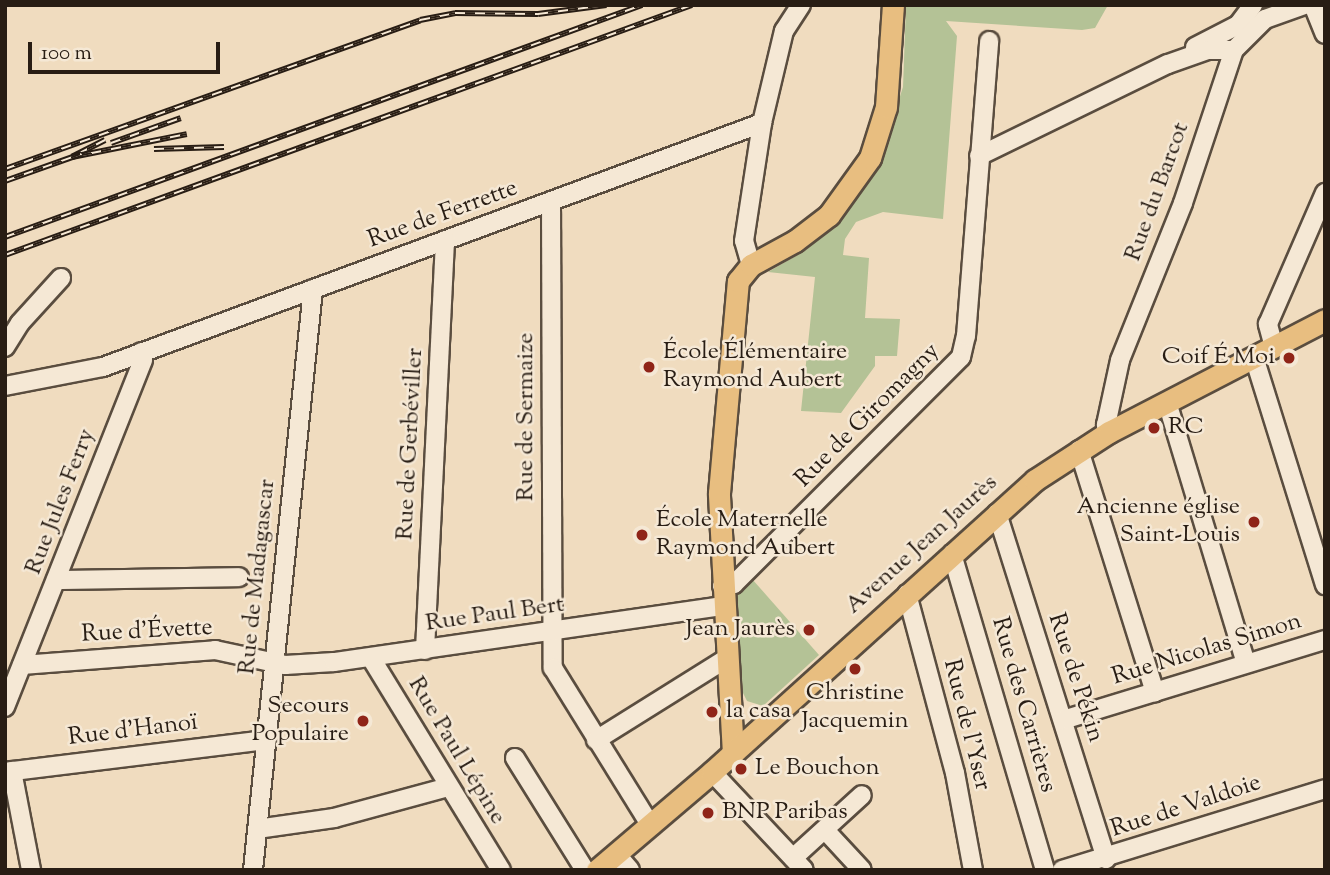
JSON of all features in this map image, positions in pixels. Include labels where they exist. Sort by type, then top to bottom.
[{"type":"main road","points":[[733,754],[722,596],[719,493],[726,383],[737,281],[751,265],[795,241],[829,215],[870,158],[886,107],[893,5]]},
{"type":"main road","name":"Avenue Jean Jaurès","points":[[597,870],[624,863],[651,827],[907,594],[997,513],[1079,450],[1167,401],[1325,320]]},
{"type":"street","points":[[751,265],[744,241],[762,123],[784,31],[801,5]]},
{"type":"street","points":[[979,156],[1168,64],[1229,31],[1256,9],[1282,5]]},
{"type":"street","name":"Rue du Barcot","points":[[1109,432],[1106,425],[1120,360],[1183,203],[1234,50],[1256,9],[1304,5]]},
{"type":"street","points":[[1313,5],[1325,34]]},
{"type":"street","points":[[1168,64],[1208,50],[1234,50],[1236,39],[1229,31]]},
{"type":"street","points":[[979,156],[989,41]]},
{"type":"street","name":"Rue de Ferrette","points":[[5,386],[103,367],[762,123]]},
{"type":"street","name":"Rue de Giromagny","points":[[722,596],[961,357],[979,156]]},
{"type":"street","points":[[1273,347],[1268,324],[1325,193]]},
{"type":"street","name":"Rue de Sermaize","points":[[551,201],[551,633],[555,676],[651,827]]},
{"type":"street","name":"Rue de Gerbéviller","points":[[425,650],[445,240]]},
{"type":"street","points":[[5,347],[20,323],[61,278]]},
{"type":"street","name":"Rue de Madagascar","points":[[253,870],[313,289]]},
{"type":"street","name":"Rue Jules Ferry","points":[[5,708],[143,360],[141,352]]},
{"type":"street","points":[[1254,357],[1325,585]]},
{"type":"street","points":[[1167,401],[1246,663]]},
{"type":"street","points":[[1079,450],[1155,692]]},
{"type":"street","name":"Rue de Pékin","points":[[997,513],[1106,859]]},
{"type":"street","name":"Rue des Carrières","points":[[952,554],[1045,870]]},
{"type":"street","points":[[56,580],[239,577]]},
{"type":"street","name":"Rue de l'Yser","points":[[907,594],[955,773],[973,870]]},
{"type":"street","name":"Rue Paul Bert","points":[[274,663],[371,657],[551,633],[722,596]]},
{"type":"street","name":"Rue Nicolas Simon","points":[[1063,720],[1325,640]]},
{"type":"street","name":"Rue d'Évette","points":[[22,665],[215,650],[274,663]]},
{"type":"street","name":"Rue Paul Lépine","points":[[371,657],[501,870]]},
{"type":"street","points":[[596,740],[727,657]]},
{"type":"street","name":"Rue d'Hanoï","points":[[9,771],[267,740]]},
{"type":"street","points":[[514,758],[585,870]]},
{"type":"street","points":[[9,771],[32,870]]},
{"type":"street","points":[[712,772],[799,864],[825,830],[862,795]]},
{"type":"street","points":[[257,830],[334,818],[448,787]]},
{"type":"street","name":"Rue de Valdoie","points":[[1062,870],[1106,859],[1325,789]]},
{"type":"street","points":[[825,830],[862,870]]},
{"type":"green space","points":[[906,5],[1108,5],[1095,28],[1082,30],[946,21],[957,36],[943,219],[883,212],[856,222],[845,239],[843,255],[869,258],[865,318],[900,319],[897,356],[875,356],[875,366],[841,413],[801,411],[815,277],[768,272],[806,250],[829,229],[857,197],[881,155],[903,87]]},
{"type":"green space","points":[[752,579],[819,655],[763,706],[747,701],[743,693],[735,595]]},
{"type":"railway","points":[[5,169],[420,20],[455,13],[538,14],[606,5]]},
{"type":"railway","points":[[5,237],[642,5]]},
{"type":"railway","points":[[5,255],[692,5]]},
{"type":"railway","points":[[111,143],[181,118]]},
{"type":"railway","points":[[105,140],[72,157],[187,134]]},
{"type":"railway","points":[[154,149],[224,147]]},
{"type":"railway","points":[[5,181],[81,154]]},
{"type":"place","name":"Coif É Moi","points":[[1289,358]]},
{"type":"place","name":"École Élémentaire Raymond Aubert","points":[[649,367]]},
{"type":"place","name":"RC","points":[[1154,428]]},
{"type":"place","name":"Ancienne église Saint-Louis","points":[[1254,522]]},
{"type":"place","name":"École Maternelle Raymond Aubert","points":[[642,535]]},
{"type":"place","name":"Jean Jaurès","points":[[809,630]]},
{"type":"place","name":"Christine Jacquemin","points":[[855,669]]},
{"type":"place","name":"la casa","points":[[712,712]]},
{"type":"place","name":"Secours Populaire","points":[[363,721]]},
{"type":"place","name":"Le Bouchon","points":[[741,769]]},
{"type":"place","name":"BNP Paribas","points":[[708,813]]}]
